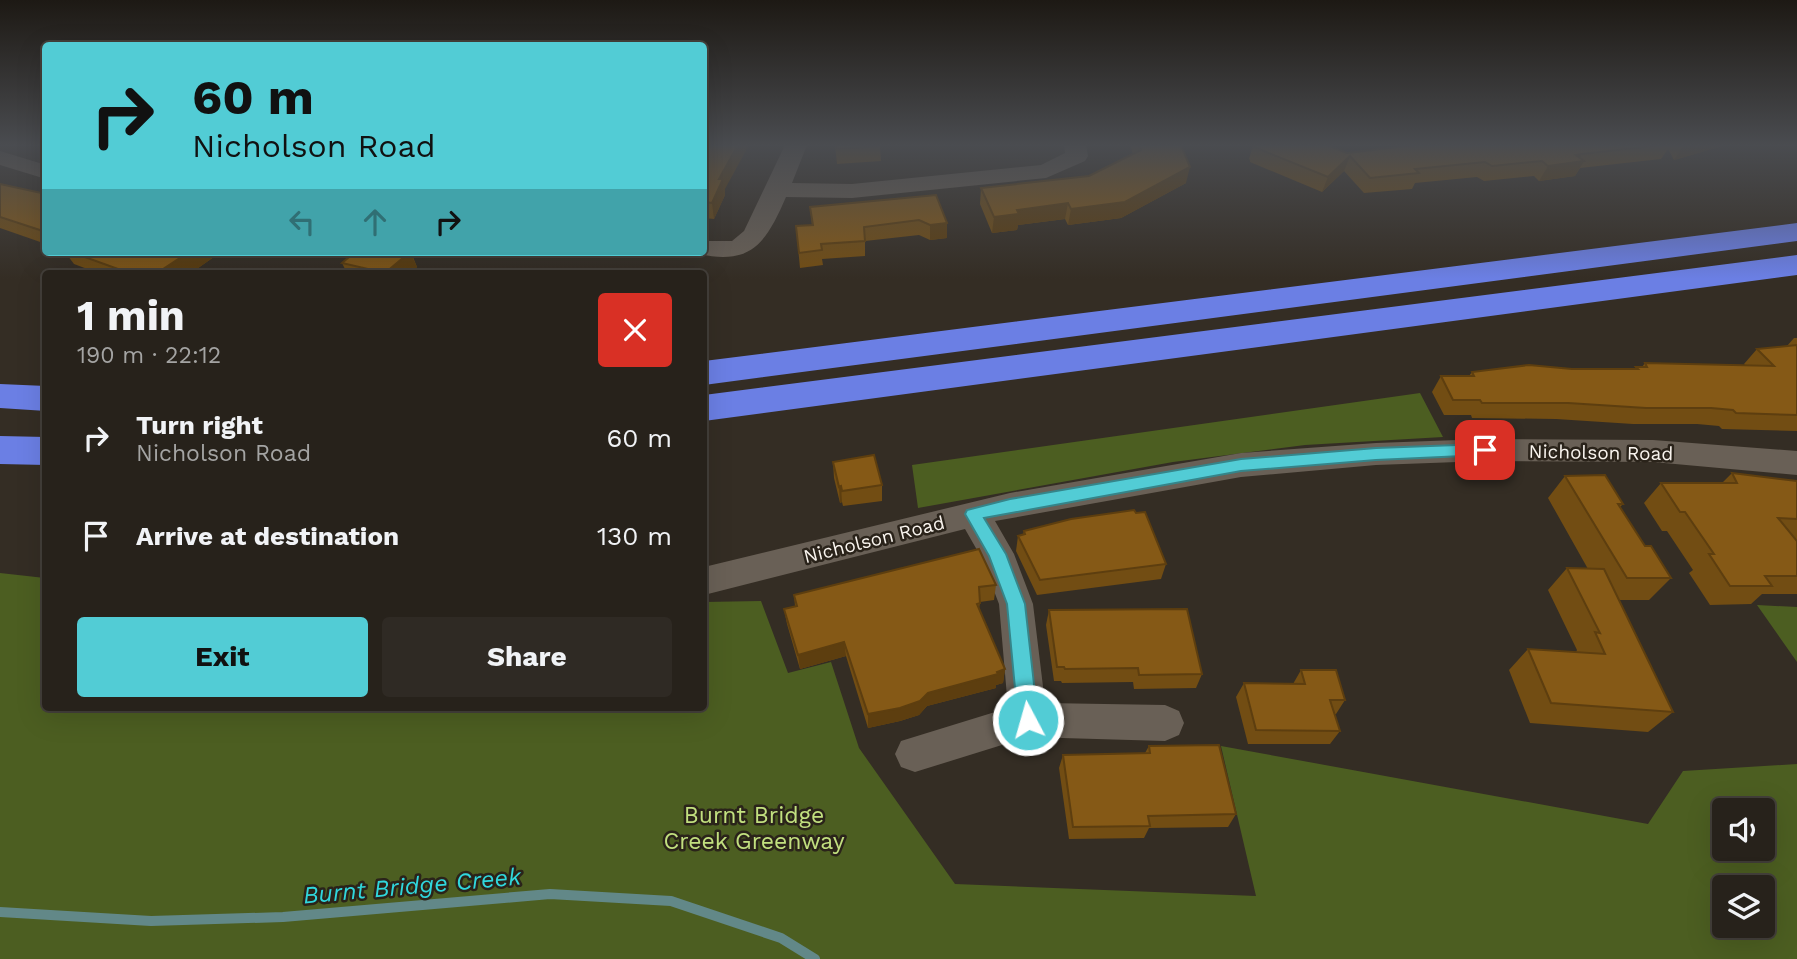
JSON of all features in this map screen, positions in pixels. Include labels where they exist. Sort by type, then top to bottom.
[{"type":"highway","points":[[707,373],[1797,232]]},
{"type":"highway","points":[[707,408],[1797,265]]},
{"type":"highway","points":[[0,396],[42,399]]},
{"type":"highway","points":[[0,411],[42,412]]},
{"type":"highway","points":[[0,450],[42,451]]},
{"type":"highway","points":[[0,470],[42,469]]},
{"type":"street","points":[[707,248],[731,248],[747,242],[757,230],[777,190],[864,190]]},
{"type":"street","name":"Nicholson Road","points":[[707,580],[1010,505],[1241,465],[1376,454],[1485,450],[1653,451],[1797,463]]},
{"type":"street","points":[[973,514],[997,554],[1016,604],[1028,720]]},
{"type":"street","points":[[915,754],[1028,720],[1165,723]]},
{"type":"green space","points":[[1420,393],[1443,437],[1305,445],[1173,462],[918,508],[912,465]]},
{"type":"green space","name":"Burnt Bridge Creek Greenway","points":[[0,573],[42,578],[42,711],[707,711],[707,602],[761,601],[788,673],[831,662],[859,748],[955,884],[1256,896],[1221,746],[1648,824],[1683,771],[1797,764],[1797,959],[0,959]]},
{"type":"green space","points":[[1757,605],[1797,607],[1797,662]]},
{"type":"building","points":[[0,190],[26,190],[42,193],[42,231],[0,217]]},
{"type":"building","points":[[707,190],[718,190],[712,203],[707,202]]},
{"type":"building","points":[[982,190],[1148,190],[1125,202],[1071,209],[1068,203],[1017,210],[1019,214],[994,217]]},
{"type":"building","points":[[936,195],[947,223],[930,225],[919,220],[864,227],[865,241],[821,244],[822,250],[799,253],[796,226],[813,225],[810,207]]},
{"type":"building","points":[[82,256],[183,256],[162,270],[121,270]]},
{"type":"building","points":[[350,256],[405,256],[389,270],[372,270],[342,263]]},
{"type":"building","points":[[1797,345],[1797,415],[1736,413],[1733,410],[1711,408],[1453,400],[1441,376],[1474,376],[1472,372],[1529,365],[1572,369],[1638,369],[1636,367],[1647,367],[1645,363],[1774,366],[1757,349]]},
{"type":"building","points":[[874,455],[882,485],[842,491],[833,462]]},
{"type":"building","points":[[1732,473],[1797,481],[1797,519],[1778,518],[1797,541],[1797,576],[1765,576],[1772,586],[1730,586],[1709,554],[1714,554],[1685,512],[1680,512],[1661,483],[1737,483]]},
{"type":"building","points":[[1605,475],[1623,504],[1618,504],[1645,546],[1651,546],[1671,578],[1627,578],[1565,476]]},
{"type":"building","points":[[1134,510],[1136,513],[1145,512],[1166,564],[1040,580],[1018,536],[1025,534],[1024,531],[1071,519]]},
{"type":"building","points":[[979,549],[996,585],[979,587],[980,603],[977,604],[1005,669],[997,672],[998,674],[928,693],[920,701],[900,708],[868,714],[844,642],[798,655],[784,609],[797,606],[794,595]]},
{"type":"building","points":[[1567,568],[1604,569],[1673,712],[1551,703],[1528,649],[1605,654],[1595,632],[1600,633]]},
{"type":"building","points":[[1187,609],[1202,674],[1139,675],[1138,668],[1057,667],[1049,610]]},
{"type":"building","points":[[1301,670],[1336,670],[1345,700],[1330,700],[1340,731],[1256,730],[1244,683],[1305,684]]},
{"type":"building","points":[[1219,745],[1236,814],[1148,816],[1150,826],[1073,827],[1063,755],[1150,753],[1149,746]]},
{"type":"waterway","name":"Burnt Bridge Creek","points":[[0,912],[151,921],[283,917],[550,894],[671,901],[781,938],[815,959]]},
{"type":"route","points":[[1028,720],[1016,604],[997,554],[973,514],[1010,505],[1241,465],[1376,454],[1485,450]]}]
